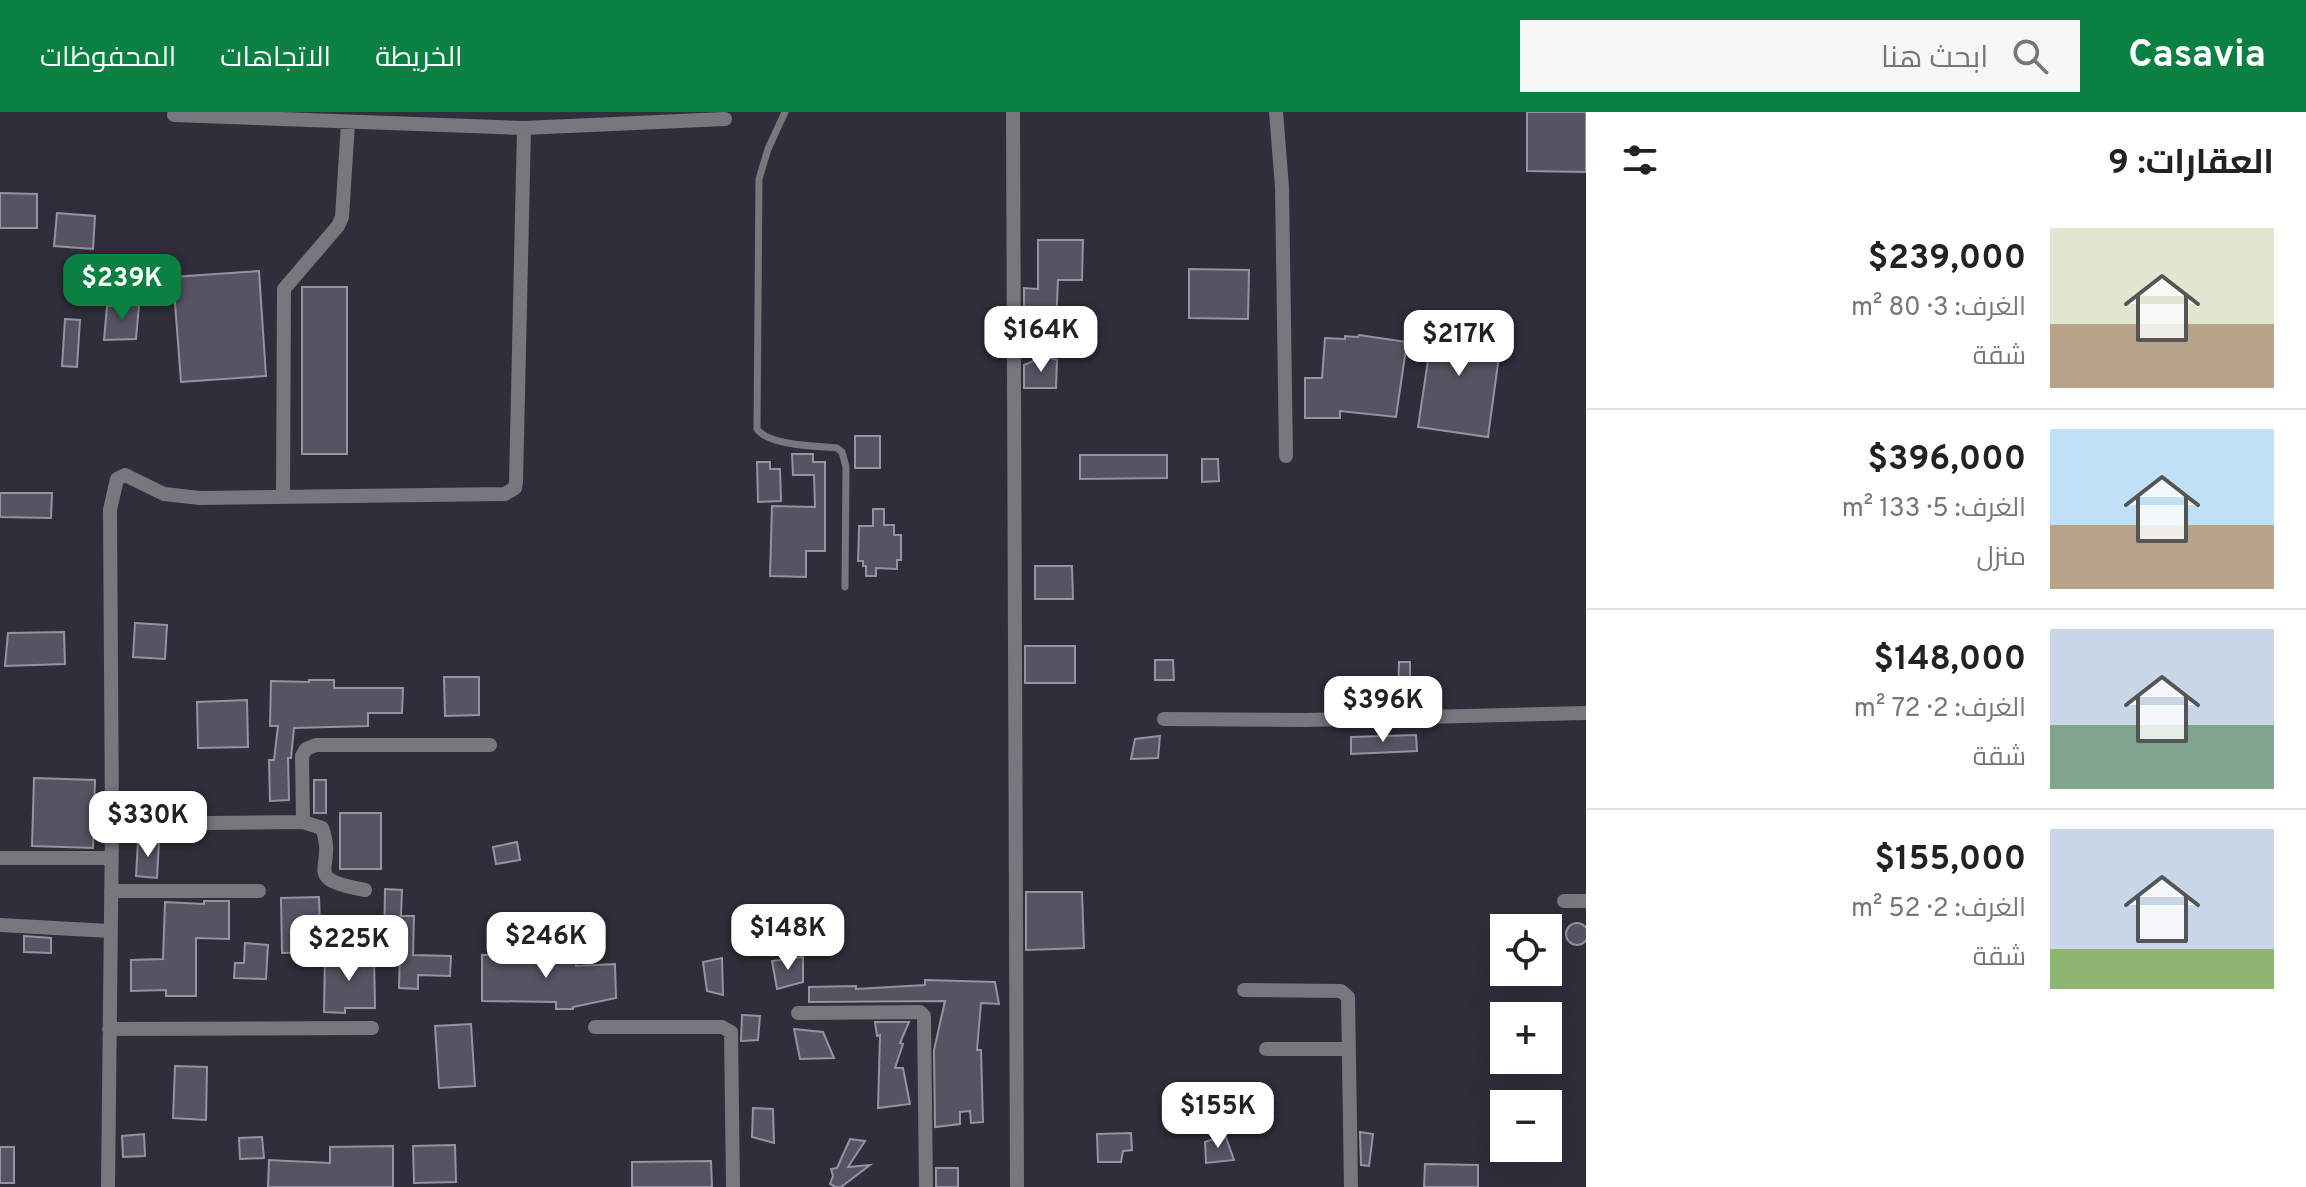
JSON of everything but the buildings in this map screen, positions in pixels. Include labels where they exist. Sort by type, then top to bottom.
[{"type":"street","points":[[1013,112],[1017,1187]]},
{"type":"street","points":[[1276,112],[1282,187],[1286,456]]},
{"type":"street","points":[[174,115],[524,128],[725,119]]},
{"type":"street","points":[[283,497],[284,289],[338,226],[342,217],[348,123]]},
{"type":"street","points":[[108,1187],[112,824],[110,510],[117,479],[125,475],[164,494],[200,498],[505,494],[515,488],[524,128]]},
{"type":"street","points":[[1164,719],[1305,720],[1586,713]]},
{"type":"street","points":[[303,822],[302,756],[306,749],[316,745],[490,745]]},
{"type":"street","points":[[112,824],[303,822],[322,828],[325,835],[324,870],[328,879],[335,884],[365,890]]},
{"type":"street","points":[[0,858],[111,858]]},
{"type":"street","points":[[111,891],[259,891]]},
{"type":"street","points":[[1564,901],[1586,901]]},
{"type":"street","points":[[0,925],[110,931]]},
{"type":"street","points":[[1244,990],[1345,993],[1348,997],[1351,1187]]},
{"type":"street","points":[[798,1013],[920,1012],[924,1016],[926,1187]]},
{"type":"street","points":[[595,1027],[722,1027],[731,1032],[733,1187]]},
{"type":"street","points":[[109,1029],[372,1028]]},
{"type":"street","points":[[1266,1049],[1349,1049]]},
{"type":"lane","points":[[785,112],[768,149],[759,179],[757,429],[763,436],[775,440],[837,448],[842,452],[846,467],[845,587]]}]
